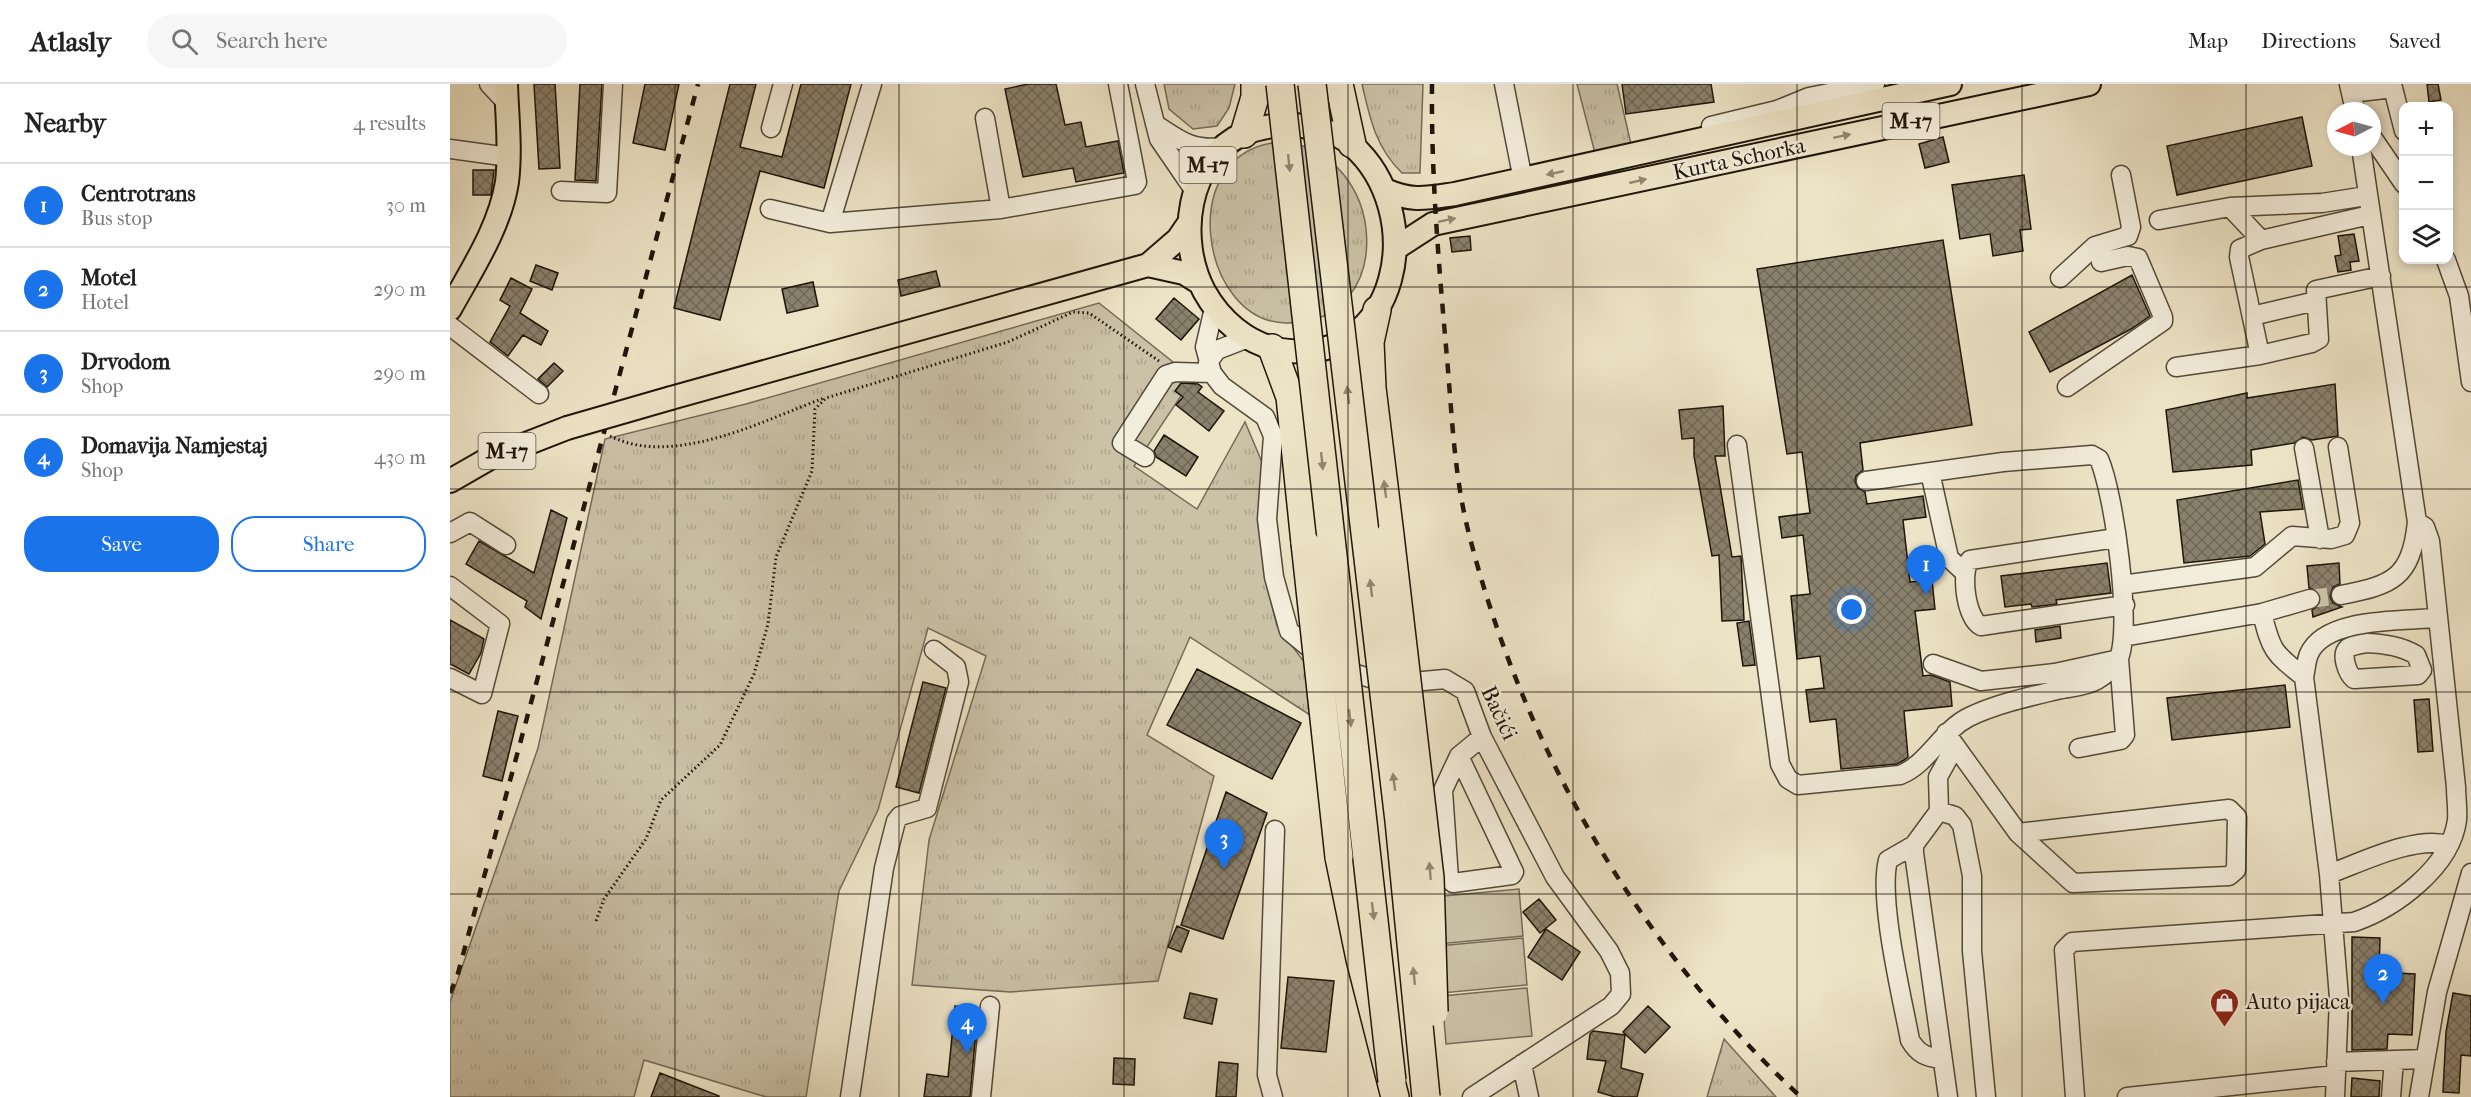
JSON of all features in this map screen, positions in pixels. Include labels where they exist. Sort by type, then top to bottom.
[{"type":"highway","points":[[1234,141],[1255,97],[1255,84]]},
{"type":"highway","points":[[1280,84],[1394,1089]]},
{"type":"highway","points":[[1312,84],[1399,821],[1426,1097]]},
{"type":"highway","points":[[1340,84],[1352,144]]},
{"type":"highway","points":[[1377,310],[1370,342],[1372,388],[1430,878],[1438,1097]]},
{"type":"highway","points":[[1260,343],[1290,397],[1339,856],[1360,959],[1394,1089]]},
{"type":"main road","name":"Kurta Schorka","points":[[1385,190],[1404,198],[1418,199],[1523,180],[1950,84]]},
{"type":"main road","name":"Kurta Schorka","points":[[1396,248],[1433,224],[2088,84]]},
{"type":"main road","points":[[450,309],[492,230],[502,203],[509,157],[506,94]]},
{"type":"main road","name":"M-17","points":[[1275,126],[1308,126],[1330,132],[1352,144],[1375,172],[1385,190],[1396,248],[1388,291],[1377,310],[1361,328],[1341,341],[1319,349],[1294,352],[1260,343],[1214,308],[1200,283],[1192,250],[1190,223],[1194,190],[1208,166],[1234,141],[1275,126]]},
{"type":"main road","name":"M-17","points":[[450,481],[490,458],[567,428],[1148,265],[1178,239],[1190,223]]},
{"type":"main road","name":"M-17","points":[[1148,265],[1175,270],[1200,283]]},
{"type":"street","points":[[489,84],[506,94]]},
{"type":"street","points":[[561,191],[607,193],[613,84]]},
{"type":"street","points":[[771,128],[783,84]]},
{"type":"street","points":[[830,223],[872,84]]},
{"type":"street","points":[[770,209],[830,223],[1001,209],[1135,185],[1137,182],[1118,84]]},
{"type":"street","points":[[1145,84],[1163,145],[1194,190]]},
{"type":"street","points":[[1504,84],[1523,180]]},
{"type":"street","points":[[1659,150],[1708,127],[1777,110],[1809,97],[1875,84]]},
{"type":"street","points":[[2352,96],[2393,86],[2399,113]]},
{"type":"street","points":[[985,118],[1001,209]]},
{"type":"street","points":[[1155,124],[1189,146],[1205,149],[1234,141]]},
{"type":"street","points":[[450,149],[509,157]]},
{"type":"street","points":[[2381,151],[2399,178]]},
{"type":"street","points":[[2341,595],[2372,589],[2392,580],[2408,564],[2414,548],[2417,522],[2381,276],[2366,196],[2362,156]]},
{"type":"street","points":[[2060,278],[2095,246],[2128,236],[2130,227],[2121,175]]},
{"type":"street","points":[[2159,220],[2230,207],[2322,203],[2366,196]]},
{"type":"street","points":[[2230,207],[2261,240]]},
{"type":"street","points":[[2260,355],[2239,257],[2240,249],[2261,240],[2370,215]]},
{"type":"street","points":[[2067,387],[2163,321],[2138,258],[2128,256],[2102,262]]},
{"type":"street","points":[[2447,264],[2459,296],[2471,382]]},
{"type":"street","points":[[2176,368],[2260,355],[2312,343],[2319,339],[2316,290],[2381,276]]},
{"type":"street","points":[[2252,316],[2316,301]]},
{"type":"street","points":[[1210,368],[1205,347],[1214,308]]},
{"type":"street","points":[[450,326],[539,394]]},
{"type":"street","points":[[1210,368],[1217,350],[1260,343]]},
{"type":"street","points":[[1145,457],[1122,443],[1167,375],[1210,368]]},
{"type":"street","name":"Bačići","points":[[1210,368],[1222,386],[1265,417],[1273,436],[1267,519],[1274,577],[1289,631],[1334,667],[1390,684],[1445,679],[1457,684],[1465,691],[1482,736],[1555,877],[1609,951],[1622,983],[1621,994],[1611,1006],[1472,1097]]},
{"type":"street","points":[[1737,445],[1780,764],[1788,779],[1798,785],[1900,775],[1950,740],[1967,718],[1991,708],[2091,683],[2107,672],[2119,659]]},
{"type":"street","points":[[2122,585],[2255,567],[2287,538],[2340,537],[2349,530],[2350,523],[2338,447]]},
{"type":"street","points":[[2304,448],[2320,539]]},
{"type":"street","points":[[1866,481],[2003,462],[2092,455],[2099,459],[2103,467],[2116,538],[2125,605],[2119,659],[2126,735],[2121,740],[2079,748]]},
{"type":"street","points":[[1930,472],[1949,558],[1964,572]]},
{"type":"street","points":[[450,532],[470,522],[506,545]]},
{"type":"street","points":[[2075,1097],[2064,950],[2072,942],[2354,922],[2375,914],[2418,885],[2433,868],[2464,821],[2456,787],[2436,618],[2430,541],[2425,527],[2417,522]]},
{"type":"street","points":[[2116,538],[1970,560],[1964,572],[1971,616],[1981,626],[2125,605]]},
{"type":"street","points":[[450,586],[500,624],[482,694],[450,678]]},
{"type":"street","points":[[2122,637],[2262,613],[2310,600]]},
{"type":"street","points":[[2262,613],[2270,646],[2280,659],[2304,677]]},
{"type":"street","points":[[2335,1097],[2339,998],[2329,874],[2304,677],[2310,652],[2318,643],[2344,627],[2436,618]]},
{"type":"street","points":[[2362,624],[2367,643]]},
{"type":"street","points":[[850,1097],[884,868],[896,820],[900,816],[927,808],[959,682],[956,667],[934,650]]},
{"type":"street","points":[[1933,664],[1981,681],[2055,674],[2119,659]]},
{"type":"street","points":[[450,691],[475,706]]},
{"type":"street","points":[[1459,756],[1514,872],[1512,875],[1453,883],[1449,879],[1443,789],[1459,756],[1482,736]]},
{"type":"street","points":[[1942,1059],[1926,1056],[1916,1051],[1910,1040],[1887,908],[1885,873],[1888,860],[1914,845],[1939,811],[1938,777],[1950,740]]},
{"type":"street","points":[[1950,740],[2018,832],[2073,883],[2229,876],[2236,870],[2237,817],[2229,810],[2018,832]]},
{"type":"street","points":[[1939,811],[1955,816],[1962,825],[1972,876],[1972,951],[1986,1097]]},
{"type":"street","points":[[1273,1097],[1267,1075],[1275,830]]},
{"type":"street","points":[[2329,874],[2419,843],[2437,842],[2448,845]]},
{"type":"street","points":[[1914,845],[1948,1097]]},
{"type":"street","points":[[2419,1097],[2437,992],[2471,873]]},
{"type":"street","points":[[981,1097],[990,1006]]},
{"type":"street","points":[[2127,1097],[2394,1060],[2425,1059]]},
{"type":"street","points":[[2391,1097],[2394,1060]]},
{"type":"street","points":[[1522,1064],[1529,1097]]},
{"type":"path","points":[[608,435],[625,443],[656,449],[687,446],[826,398],[1008,342],[1073,312],[1089,313],[1175,372]]},
{"type":"path","points":[[596,921],[604,899],[646,838],[662,800],[720,745],[754,674],[768,624],[776,557],[787,525],[812,471],[815,409],[826,398]]},
{"type":"green space","points":[[1164,84],[1235,84],[1229,108],[1217,126],[1193,129],[1169,109]]},
{"type":"green space","points":[[1362,84],[1423,84],[1420,173],[1402,173],[1386,153],[1371,121]]},
{"type":"green space","points":[[1577,84],[1617,84],[1631,144],[1595,153]]},
{"type":"green space","points":[[1283,142],[1318,153],[1344,175],[1360,204],[1367,237],[1363,269],[1348,297],[1323,316],[1286,323],[1256,315],[1233,295],[1218,267],[1211,234],[1213,201],[1225,172],[1248,151]]},
{"type":"green space","points":[[1099,303],[1193,378],[1134,466],[1197,509],[1245,422],[1264,467],[1268,590],[1277,626],[1308,667],[1310,715],[1190,637],[1147,735],[1214,776],[1158,981],[1010,992],[912,985],[929,840],[986,656],[928,628],[878,810],[839,891],[806,1097],[766,1097],[644,1060],[634,1097],[450,1097],[450,1002],[538,748],[605,439],[746,404]]},
{"type":"green space","points":[[1519,889],[1523,936],[1438,944],[1433,897]]},
{"type":"green space","points":[[1523,938],[1527,985],[1442,993],[1438,946]]},
{"type":"green space","points":[[1527,988],[1532,1036],[1446,1044],[1442,996]]},
{"type":"green space","points":[[1724,1039],[1776,1097],[1707,1097]]},
{"type":"building","points":[[534,84],[555,84],[560,168],[539,169]]},
{"type":"building","points":[[580,84],[602,84],[596,181],[575,180]]},
{"type":"building","points":[[645,84],[679,84],[665,150],[633,143]]},
{"type":"building","points":[[730,84],[756,84],[740,147],[782,157],[801,84],[851,84],[824,188],[760,171],[720,320],[674,308]]},
{"type":"building","points":[[1028,84],[1056,84],[1065,125],[1081,122],[1086,147],[1118,141],[1124,173],[1076,182],[1073,168],[1023,177],[1005,89]]},
{"type":"building","points":[[1622,84],[1711,84],[1714,102],[1626,114]]},
{"type":"building","points":[[2427,84],[2438,84],[2441,100],[2429,102]]},
{"type":"building","points":[[2302,117],[2312,166],[2177,195],[2167,146]]},
{"type":"building","points":[[1943,137],[1949,162],[1925,168],[1919,144]]},
{"type":"building","points":[[473,170],[494,170],[491,195],[473,195]]},
{"type":"building","points":[[2024,175],[2031,229],[2020,230],[2023,251],[1993,256],[1990,234],[1960,239],[1952,185]]},
{"type":"building","points":[[2354,234],[2359,261],[2350,262],[2351,270],[2338,272],[2335,256],[2341,255],[2338,236]]},
{"type":"building","points":[[1470,236],[1471,250],[1452,252],[1450,238]]},
{"type":"building","points":[[1943,240],[1972,425],[1860,443],[1863,470],[1856,476],[1855,482],[1858,488],[1865,492],[1867,504],[1923,496],[1926,517],[1903,520],[1910,582],[1932,580],[1935,609],[1915,611],[1923,676],[1931,675],[1950,682],[1952,706],[1904,711],[1908,757],[1897,764],[1841,769],[1836,719],[1810,722],[1806,690],[1824,688],[1820,656],[1797,659],[1791,596],[1810,594],[1803,535],[1782,538],[1779,517],[1810,513],[1802,452],[1787,454],[1757,269]]},
{"type":"building","points":[[536,265],[558,273],[552,290],[530,281]]},
{"type":"building","points":[[936,271],[940,286],[901,296],[898,280]]},
{"type":"building","points":[[2132,275],[2150,316],[2131,329],[2050,372],[2029,332]]},
{"type":"building","points":[[511,278],[532,289],[520,313],[548,331],[541,345],[523,335],[508,356],[490,342],[510,306],[500,300]]},
{"type":"building","points":[[813,282],[818,306],[787,313],[782,289]]},
{"type":"building","points":[[1174,298],[1199,319],[1181,340],[1156,319]]},
{"type":"building","points":[[554,363],[563,371],[547,387],[538,379]]},
{"type":"building","points":[[1181,383],[1198,384],[1202,387],[1198,392],[1224,411],[1209,431],[1176,405],[1183,397],[1175,391]]},
{"type":"building","points":[[2335,384],[2338,436],[2312,440],[2303,437],[2294,443],[2251,450],[2252,465],[2173,472],[2166,410],[2247,393],[2247,398]]},
{"type":"building","points":[[1723,406],[1725,456],[1715,456],[1732,557],[1741,556],[1744,620],[1722,621],[1719,555],[1712,556],[1694,456],[1694,438],[1682,439],[1679,410]]},
{"type":"building","points":[[1164,435],[1198,457],[1186,476],[1156,457],[1154,451]]},
{"type":"building","points":[[2298,480],[2303,509],[2260,512],[2265,544],[2250,556],[2184,563],[2177,500]]},
{"type":"building","points":[[551,510],[567,518],[541,619],[525,607],[527,601],[466,564],[479,541],[534,573]]},
{"type":"building","points":[[2107,563],[2111,593],[2056,600],[2057,604],[2005,607],[2001,576]]},
{"type":"building","points":[[2339,563],[2340,584],[2333,587],[2330,597],[2333,603],[2342,607],[2313,617],[2312,610],[2318,606],[2321,596],[2317,591],[2309,588],[2307,566]]},
{"type":"building","points":[[450,620],[484,639],[481,653],[469,674],[450,664]]},
{"type":"building","points":[[1749,621],[1755,665],[1743,666],[1737,623]]},
{"type":"building","points":[[2060,626],[2061,638],[2036,642],[2035,630]]},
{"type":"building","points":[[1197,669],[1301,723],[1272,779],[1167,725]]},
{"type":"building","points":[[923,682],[946,688],[919,793],[896,787]]},
{"type":"building","points":[[2285,685],[2290,727],[2172,740],[2167,698]]},
{"type":"building","points":[[2429,699],[2433,751],[2418,752],[2414,700]]},
{"type":"building","points":[[498,711],[518,716],[502,781],[483,776]]},
{"type":"building","points":[[1226,792],[1267,813],[1223,939],[1181,925]]},
{"type":"building","points":[[1539,899],[1556,920],[1540,933],[1523,912]]},
{"type":"building","points":[[1177,926],[1189,931],[1181,952],[1168,947]]},
{"type":"building","points":[[1546,929],[1580,952],[1562,980],[1528,957]]},
{"type":"building","points":[[2352,937],[2380,938],[2379,972],[2415,974],[2412,1035],[2388,1034],[2387,1049],[2352,1050]]},
{"type":"building","points":[[1288,977],[1334,981],[1326,1052],[1281,1048]]},
{"type":"building","points":[[1190,993],[1217,999],[1212,1024],[1184,1018]]},
{"type":"building","points":[[2453,993],[2471,996],[2471,1056],[2461,1055],[2459,1093],[2443,1092],[2446,1032]]},
{"type":"building","points":[[955,1006],[978,1009],[970,1097],[924,1097],[927,1074],[948,1077]]},
{"type":"building","points":[[1648,1006],[1670,1027],[1645,1053],[1623,1032]]},
{"type":"building","points":[[1593,1031],[1625,1035],[1621,1068],[1643,1074],[1637,1097],[1615,1097],[1598,1092],[1606,1061],[1587,1059],[1590,1034]]},
{"type":"building","points":[[1114,1058],[1135,1059],[1134,1085],[1113,1084]]},
{"type":"building","points":[[1219,1062],[1238,1064],[1236,1097],[1216,1097]]},
{"type":"building","points":[[660,1073],[719,1096],[719,1097],[651,1097]]},
{"type":"building","points":[[2352,1078],[2380,1081],[2379,1097],[2351,1097]]},
{"type":"tunnel","points":[[2310,599],[2341,595]]},
{"type":"railway","points":[[450,993],[457,977],[698,84]]},
{"type":"railway","points":[[1432,84],[1436,221],[1452,423],[1463,509],[1491,610],[1520,688],[1554,764],[1594,838],[1638,909],[1688,976],[1742,1039],[1801,1097]]},
{"type":"place","name":"Centrotrans","points":[[1926,595]]},
{"type":"place","name":"Drvodom","points":[[1224,869]]},
{"type":"place","name":"Motel","points":[[2383,1004]]},
{"type":"place","name":"Auto pijaca","points":[[2225,1028]]},
{"type":"place","name":"Domavija Namjestaj","points":[[967,1053]]}]
